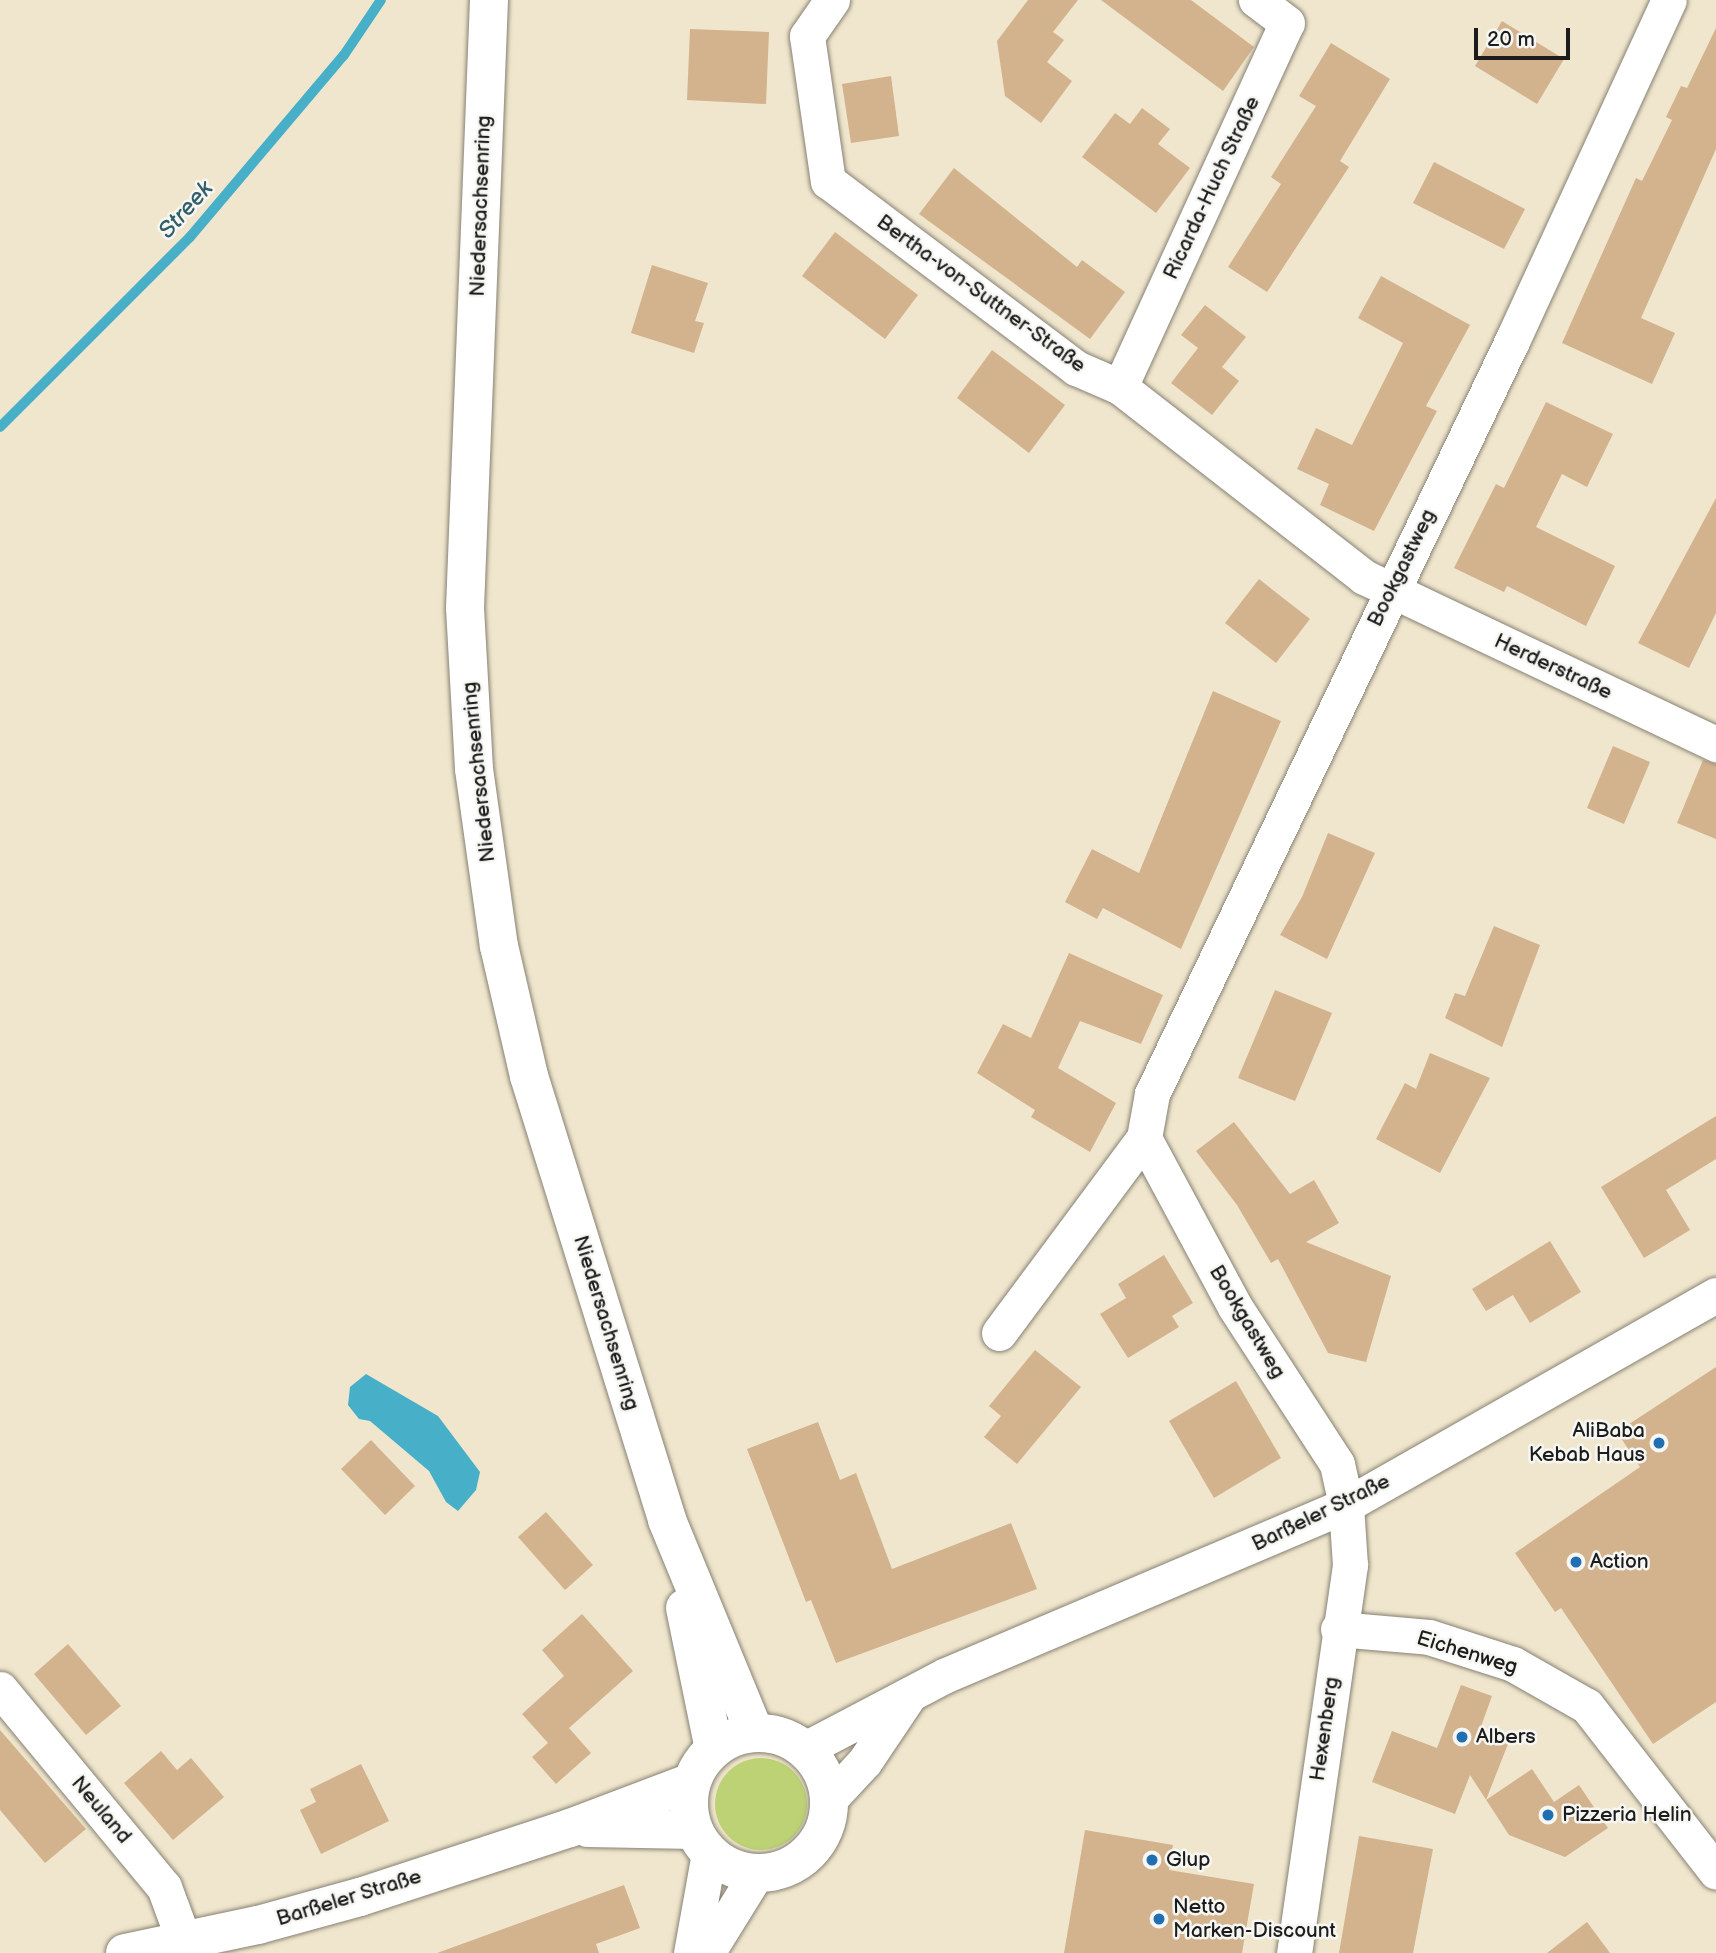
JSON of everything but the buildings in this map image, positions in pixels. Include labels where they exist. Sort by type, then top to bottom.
[{"type":"main road","name":"Niedersachsenring","points":[[489,0],[465,607],[474,769],[499,946],[529,1076],[667,1520],[755,1733]]},
{"type":"main road","name":"Niedersachsenring","points":[[667,1520],[714,1749]]},
{"type":"main road","points":[[755,1733],[773,1734],[805,1749],[826,1781],[829,1800],[827,1823],[817,1844],[800,1860],[779,1870],[756,1874],[723,1863],[702,1841],[689,1806],[692,1782],[714,1749],[733,1737],[755,1733]]},
{"type":"main road","name":"Barßeler Straße","points":[[125,1953],[360,1897],[570,1828],[692,1782]]},
{"type":"main road","name":"Barßeler Straße","points":[[570,1828],[702,1841]]},
{"type":"street","name":"Bertha-von-Suttner-Straße","points":[[832,0],[807,36],[828,181],[1076,368],[1120,387],[1364,577],[1391,590]]},
{"type":"street","name":"Ricarda-Huch Straße","points":[[1120,387],[1287,23],[1256,0]]},
{"type":"street","name":"Bookgastweg","points":[[999,1333],[1144,1138],[1152,1094],[1669,0]]},
{"type":"street","name":"Herderstraße","points":[[1391,590],[1715,739]]},
{"type":"street","name":"Bookgastweg","points":[[1144,1138],[1235,1307],[1337,1464],[1346,1505]]},
{"type":"street","name":"Barßeler Straße","points":[[805,1749],[946,1675],[1346,1505],[1716,1295]]},
{"type":"street","name":"Hexenberg","points":[[1294,1953],[1338,1629],[1350,1565],[1346,1505]]},
{"type":"street","name":"Eichenweg","points":[[1338,1629],[1429,1637],[1513,1664],[1587,1706],[1716,1872]]},
{"type":"street","name":"Neuland","points":[[0,1689],[164,1887],[184,1941]]},
{"type":"street","name":"Barßeler Straße","points":[[829,1800],[864,1761],[909,1695]]},
{"type":"street","points":[[691,1953],[702,1841]]},
{"type":"street","points":[[707,1953],[756,1874]]},
{"type":"green space","points":[[761,1758],[778,1762],[793,1772],[803,1787],[807,1804],[803,1821],[793,1836],[778,1846],[761,1850],[744,1846],[729,1836],[719,1821],[715,1804],[719,1787],[729,1772],[744,1762]]},
{"type":"water","points":[[366,1374],[438,1416],[480,1472],[476,1490],[458,1511],[446,1502],[429,1471],[370,1421],[359,1419],[348,1405],[350,1387]]},
{"type":"waterway","name":"Streek","points":[[0,427],[190,237],[344,55],[381,0]]},
{"type":"place","name":"AliBaba Kebab Haus","points":[[1659,1443]]},
{"type":"place","name":"Action","points":[[1576,1562]]},
{"type":"place","name":"Albers","points":[[1462,1737]]},
{"type":"place","name":"Pizzeria Helin","points":[[1548,1815]]},
{"type":"place","name":"Glup","points":[[1152,1860]]},
{"type":"place","name":"Netto Marken-Discount","points":[[1159,1919]]}]
